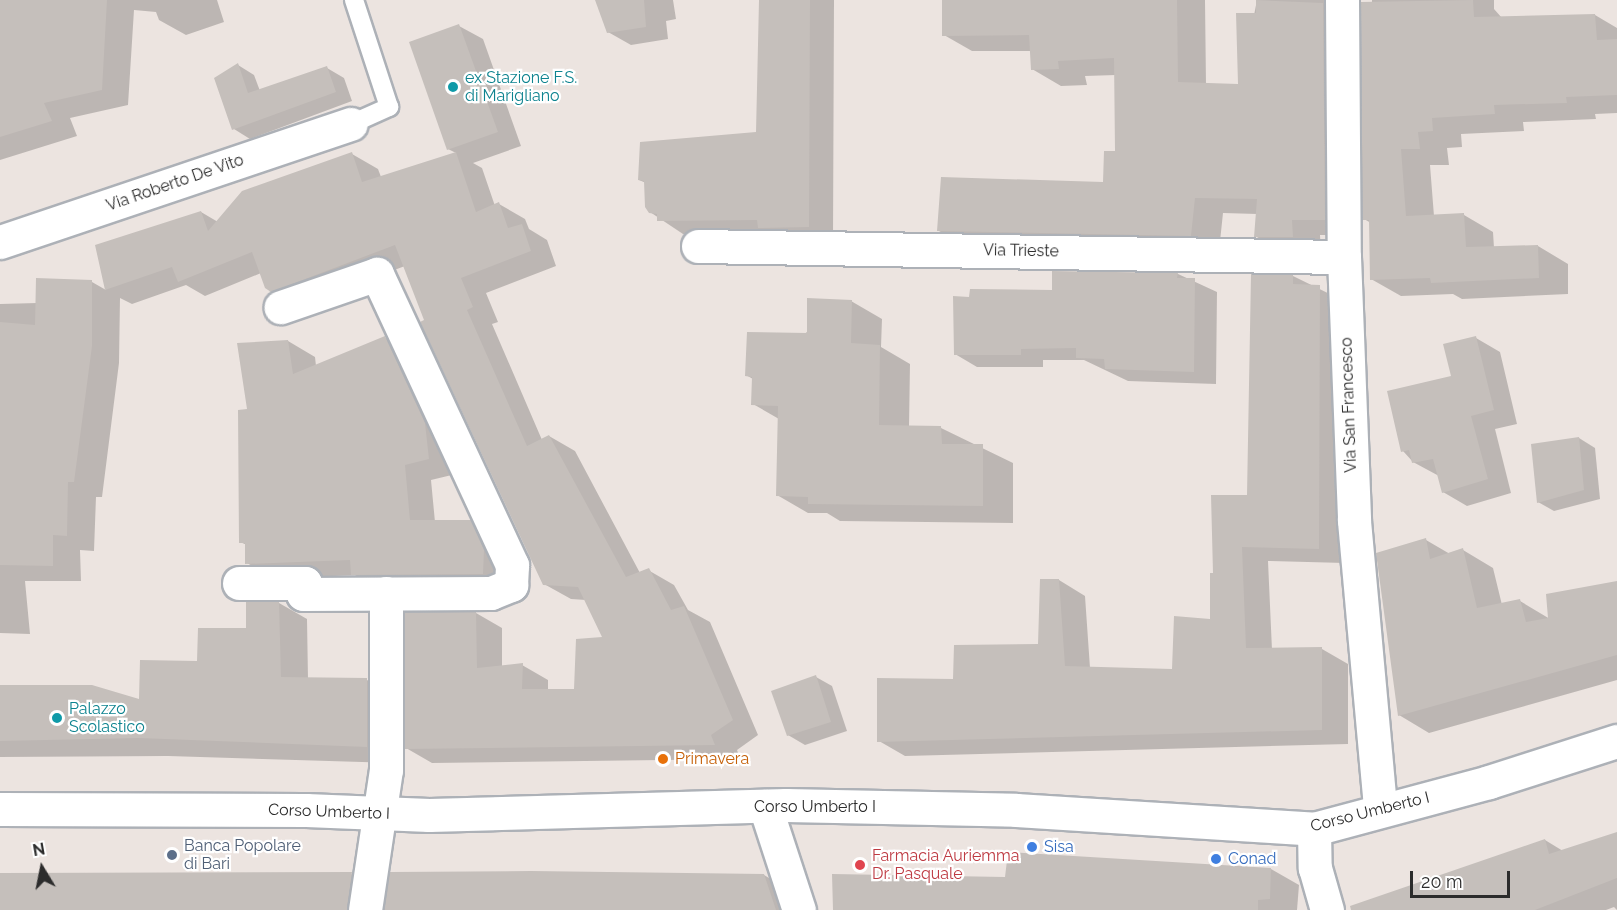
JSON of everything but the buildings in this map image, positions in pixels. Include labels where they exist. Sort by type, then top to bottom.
[{"type":"street","name":"Via San Francesco","points":[[1342,0],[1344,257],[1354,521],[1380,808]]},
{"type":"street","name":"Via Roberto De Vito","points":[[0,242],[351,124]]},
{"type":"street","name":"Via Trieste","points":[[698,246],[1344,257]]},
{"type":"street","points":[[239,583],[305,583],[303,594],[490,593],[512,585],[512,565],[377,274],[281,307]]},
{"type":"street","points":[[365,910],[386,770],[386,593]]},
{"type":"street","name":"Corso Umberto I","points":[[0,809],[306,810],[379,814],[765,806],[1016,810],[1314,829],[1380,808],[1489,782],[1617,741]]},
{"type":"street","points":[[765,806],[799,910]]},
{"type":"street","points":[[1314,829],[1315,868],[1327,910]]},
{"type":"lane","points":[[351,124],[388,107],[354,0]]},
{"type":"place","name":"ex Stazione F.S. di Marigliano","points":[[453,87]]},
{"type":"place","name":"Palazzo Scolastico","points":[[57,718]]},
{"type":"place","name":"Primavera","points":[[663,759]]},
{"type":"place","name":"Sisa","points":[[1032,847]]},
{"type":"place","name":"Banca Popolare di Bari","points":[[172,855]]},
{"type":"place","name":"Conad","points":[[1216,859]]},
{"type":"place","name":"Farmacia Auriemma Dr. Pasquale","points":[[860,865]]}]
